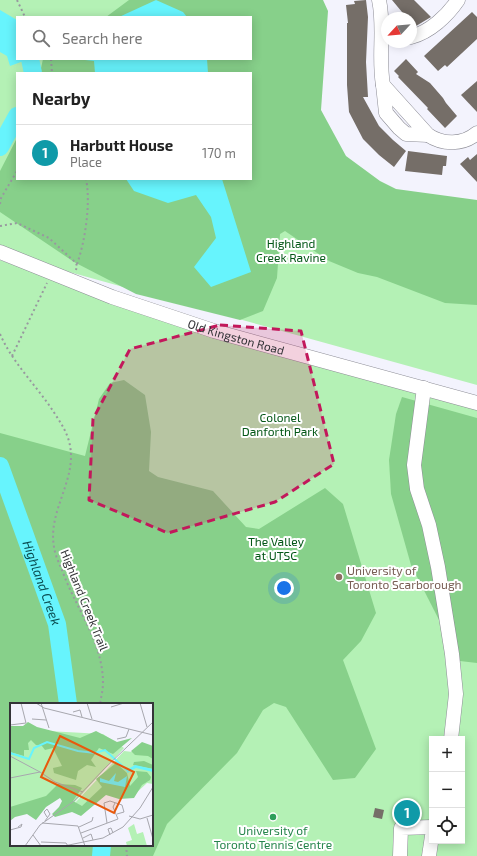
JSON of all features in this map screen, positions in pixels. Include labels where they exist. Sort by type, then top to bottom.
[{"type":"street","points":[[379,0],[382,12]]},
{"type":"street","points":[[417,35],[428,31],[453,8],[458,0]]},
{"type":"street","points":[[383,48],[381,74],[383,85],[428,135],[434,139],[460,142],[468,140],[477,133]]},
{"type":"street","name":"Old Kingston Road","points":[[0,253],[112,297],[214,331],[477,403]]},
{"type":"street","points":[[424,388],[414,465],[417,488],[429,525],[438,567],[452,654],[456,694],[451,736]]},
{"type":"street","points":[[400,856],[401,828],[429,827]]},
{"type":"street","points":[[429,856],[431,844]]},
{"type":"path","points":[[17,0],[25,16]]},
{"type":"path","points":[[51,60],[52,72]]},
{"type":"path","points":[[0,204],[1,198],[16,173]]},
{"type":"path","points":[[72,281],[80,254],[88,202],[86,180]]},
{"type":"path","points":[[0,226],[17,223],[49,238],[77,264]]},
{"type":"path","points":[[12,356],[52,273]]},
{"type":"path","name":"Highland Creek Trail","points":[[0,334],[12,356],[46,400],[68,437],[72,453],[71,467],[54,523],[54,547],[68,588],[94,638],[99,656],[103,683],[100,703]]},
{"type":"path","points":[[126,846],[127,856]]},
{"type":"highlighted area","points":[[220,325],[301,331],[334,464],[275,502],[168,533],[89,500],[93,419],[130,349]]},
{"type":"green space","name":"Highland Creek Ravine","points":[[0,0],[300,0],[315,145],[357,203],[477,225],[477,385],[62,270],[0,246]]},
{"type":"green space","name":"Highland Creek Ravine","points":[[129,0],[323,0],[328,11],[321,110],[346,156],[380,181],[396,189],[477,200],[477,305],[445,303],[377,277],[358,273],[329,261],[285,231],[280,234],[277,278],[263,311],[240,320],[136,294],[74,262],[0,212],[0,171],[16,140],[16,180],[252,180],[252,72],[40,72],[43,60],[252,60],[252,16],[107,16]]},
{"type":"green space","name":"The Valley at UTSC","points":[[0,260],[80,288],[477,396],[477,856],[0,856]]},
{"type":"green space","points":[[124,380],[145,395],[151,432],[149,471],[158,477],[213,491],[246,527],[259,529],[325,488],[343,504],[376,613],[361,641],[343,660],[376,749],[355,778],[333,780],[286,707],[274,703],[263,710],[237,753],[167,824],[153,856],[0,856],[0,433],[85,456],[99,399],[110,383]]},
{"type":"green space","points":[[402,397],[477,418],[477,663],[460,661],[411,565],[391,494],[389,460],[396,414]]},
{"type":"water","points":[[156,0],[183,12],[186,16],[121,16]]},
{"type":"water","points":[[0,10],[16,19],[16,60],[26,60],[10,66],[7,56],[0,52]]},
{"type":"water","points":[[85,60],[207,60],[208,72],[95,72],[94,61]]},
{"type":"water","points":[[127,180],[222,180],[251,272],[211,287],[194,267],[216,238],[211,217],[196,195],[168,203],[134,191]]},
{"type":"building","points":[[366,0],[368,17],[366,62],[368,97],[363,97],[379,126],[406,151],[394,167],[363,139],[349,112],[347,85],[348,23],[346,5],[355,4],[354,1]]},
{"type":"building","points":[[392,0],[414,0],[431,17],[417,25],[417,12],[402,12]]},
{"type":"building","points":[[472,12],[477,17],[477,39],[447,67],[445,65],[438,71],[424,56]]},
{"type":"building","points":[[406,59],[418,72],[416,74],[430,83],[457,116],[445,128],[394,71]]},
{"type":"building","points":[[477,81],[477,112],[461,95]]},
{"type":"building","points":[[408,151],[447,156],[446,166],[443,166],[442,175],[405,171]]},
{"type":"building","points":[[477,154],[477,182],[460,164],[468,157],[470,160]]},
{"type":"building","points":[[401,804],[416,807],[414,819],[398,819]]},
{"type":"building","points":[[375,808],[384,810],[382,819],[373,817]]},
{"type":"building","points":[[311,842],[312,851],[298,851],[298,843]]},
{"type":"waterway","name":"Highland Creek","points":[[30,60],[33,72]]},
{"type":"waterway","name":"Highland Creek","points":[[0,147],[16,118]]},
{"type":"waterway","name":"Highland Creek","points":[[0,466],[57,624],[68,703]]},
{"type":"waterway","name":"Highland Creek","points":[[101,856],[102,846]]},
{"type":"place","name":"University of Toronto Scarborough","points":[[339,577]]},
{"type":"place","name":"Harbutt House","points":[[407,813]]},
{"type":"place","name":"University of Toronto Tennis Centre","points":[[273,817]]},
{"type":"park label","name":"Colonel Danforth Park","points":[[280,424]]}]
